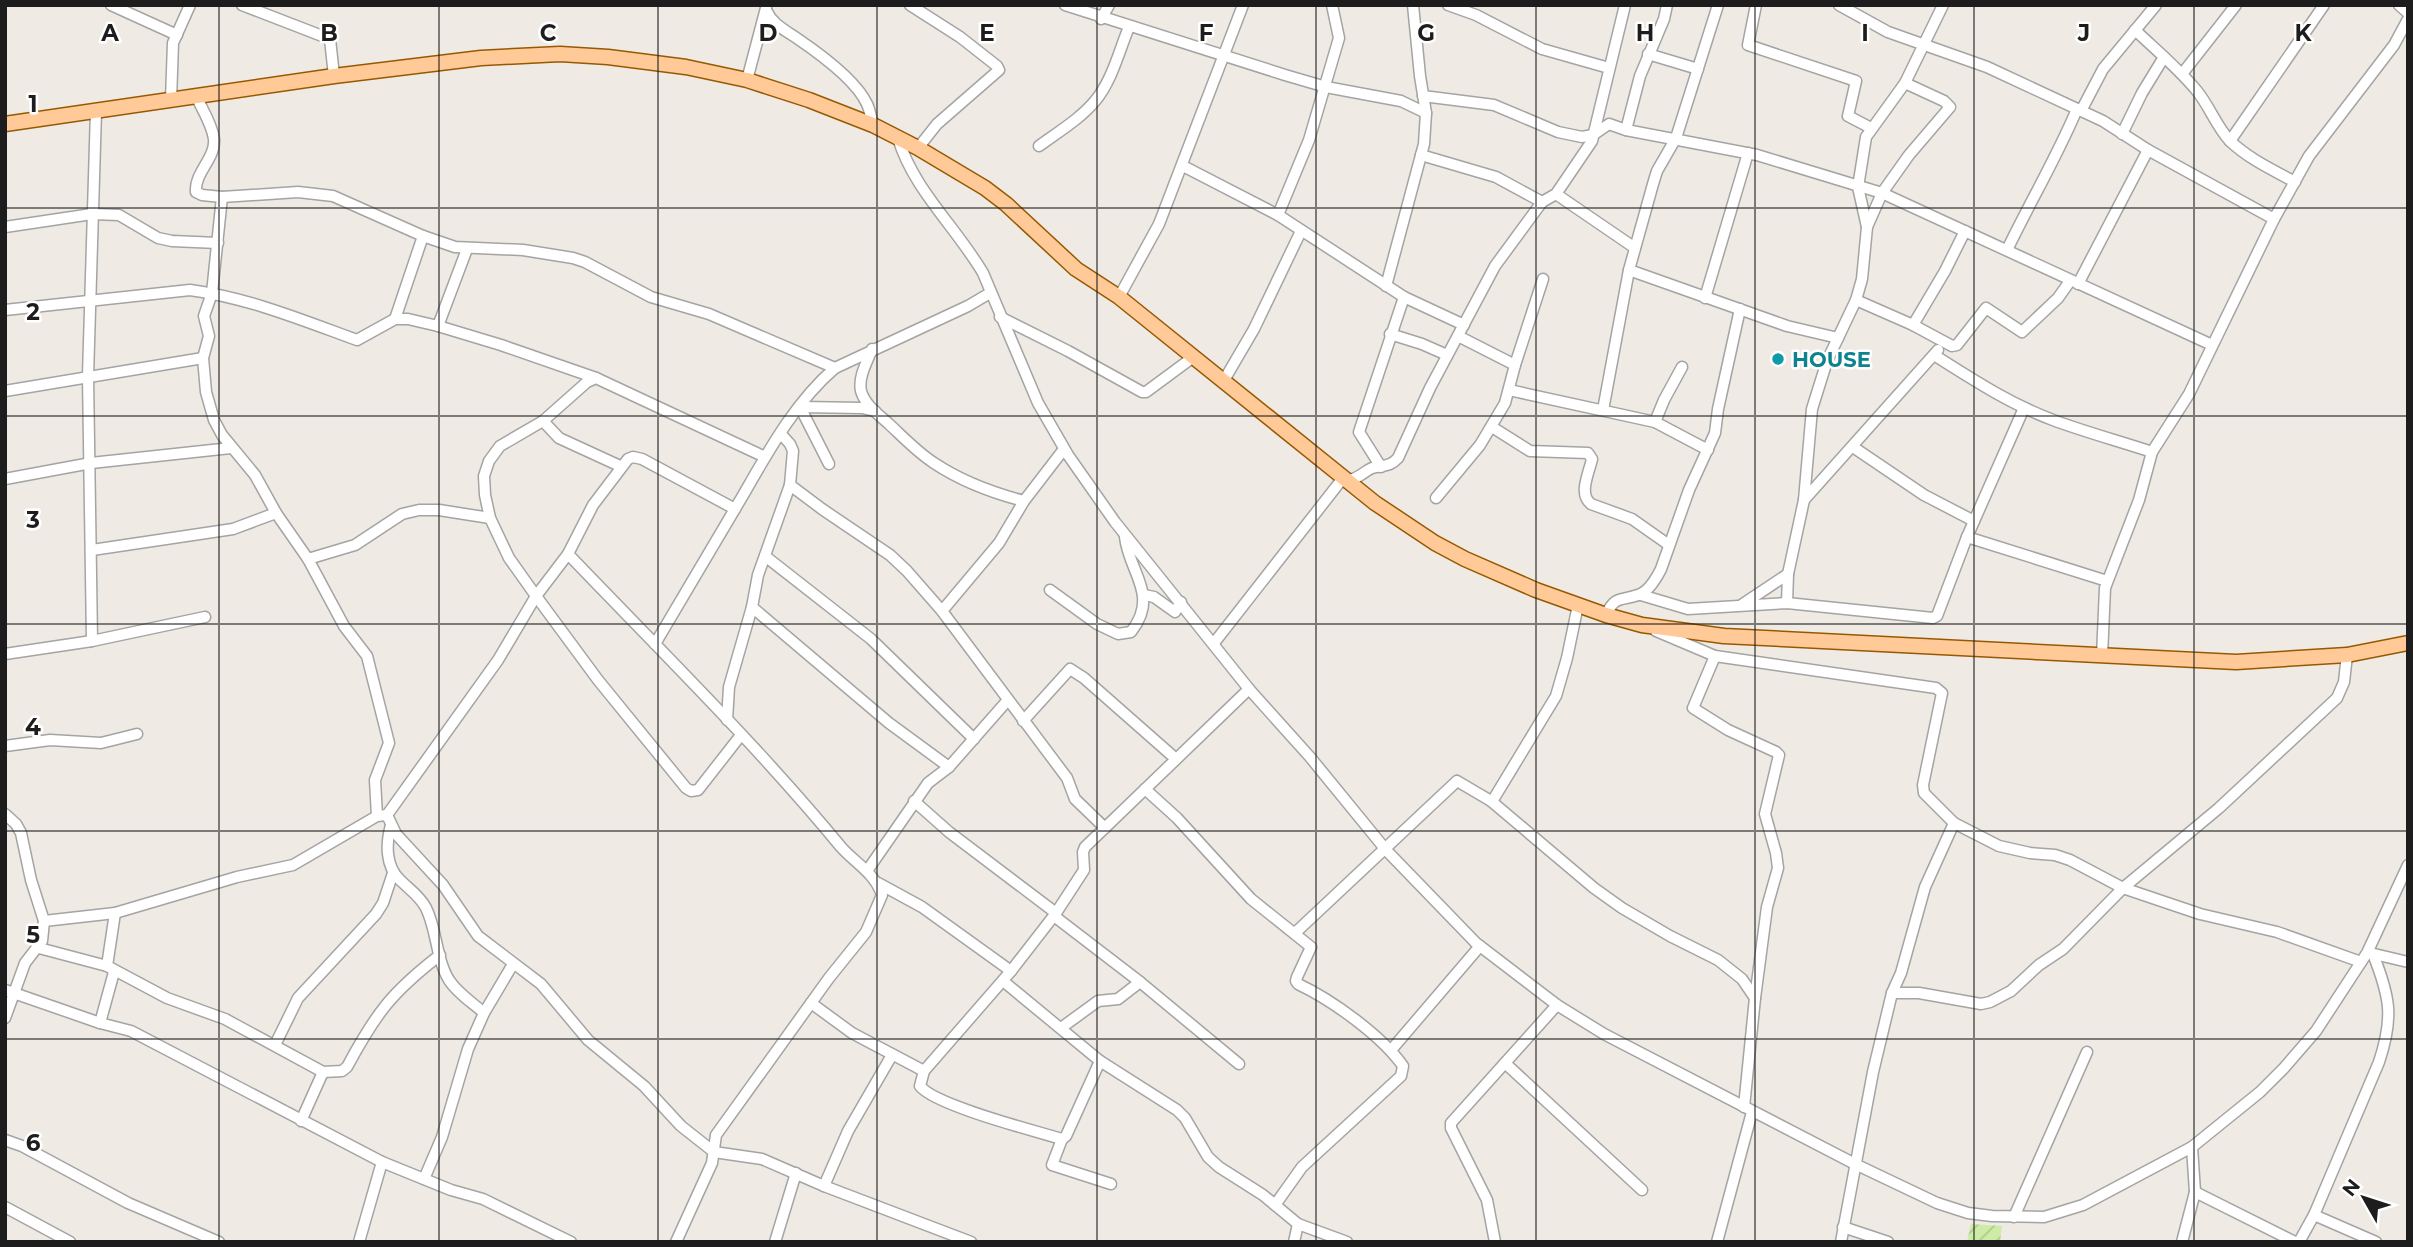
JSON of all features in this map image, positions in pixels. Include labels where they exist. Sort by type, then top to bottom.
[{"type":"main road","points":[[5,124],[334,76],[481,58],[560,54],[608,57],[686,67],[747,80],[873,125],[985,188],[1076,269],[1119,297],[1394,517],[1465,559],[1536,590],[1606,615],[1642,625],[1724,636],[2236,662],[2347,655],[2408,643]]},
{"type":"street","points":[[111,5],[177,35]]},
{"type":"street","points":[[171,100],[173,43],[190,5]]},
{"type":"street","points":[[242,5],[330,39],[334,76]]},
{"type":"street","points":[[911,5],[968,43],[999,70],[937,124],[918,148]]},
{"type":"street","points":[[1065,5],[1101,19],[1326,87],[1401,101],[1426,113]]},
{"type":"street","points":[[1101,19],[1109,5]]},
{"type":"street","points":[[1119,297],[1159,224],[1243,5]]},
{"type":"street","points":[[1278,215],[1309,140],[1339,38],[1332,5]]},
{"type":"street","points":[[1386,286],[1422,155],[1426,113],[1413,5]]},
{"type":"street","points":[[1448,5],[1478,10],[1549,51],[1609,68]]},
{"type":"street","points":[[1214,643],[1345,480],[1362,477],[1371,468],[1392,464],[1398,458],[1447,355],[1495,266],[1542,202],[1556,194],[1586,150],[1593,135],[1625,5]]},
{"type":"street","points":[[1626,130],[1640,76],[1664,19],[1667,5]]},
{"type":"street","points":[[1603,410],[1635,248],[1657,171],[1676,138],[1718,5]]},
{"type":"street","points":[[1756,5],[1748,45],[1856,81],[1848,116],[1871,128]]},
{"type":"street","points":[[1839,5],[1888,32],[1987,67],[2103,121],[2148,150],[2274,219]]},
{"type":"street","points":[[1867,227],[1857,187],[1862,149],[1871,128],[1905,83],[1943,5]]},
{"type":"street","points":[[2007,250],[2030,200],[2103,69],[2156,5]]},
{"type":"street","points":[[2182,74],[2235,5]]},
{"type":"street","points":[[2230,141],[2324,5]]},
{"type":"street","points":[[2399,5],[2408,13]]},
{"type":"street","points":[[747,80],[766,8]]},
{"type":"street","points":[[766,8],[771,19],[780,28],[825,59],[853,85],[867,104],[873,125]]},
{"type":"street","points":[[2102,656],[2103,600],[2107,581],[2147,478],[2152,452],[2189,394],[2274,219],[2309,156],[2394,45],[2408,19]]},
{"type":"street","points":[[1039,145],[1084,113],[1096,100],[1105,86],[1129,27]]},
{"type":"street","points":[[2135,30],[2200,94],[2213,120],[2230,141],[2255,161],[2295,182]]},
{"type":"street","points":[[1648,54],[1698,69]]},
{"type":"street","points":[[2122,134],[2137,102],[2164,57]]},
{"type":"street","points":[[1787,603],[1787,574],[1804,500],[1812,410],[1827,361],[1856,300],[1862,279],[1867,227],[1882,193],[1909,155],[1950,107],[1944,101],[1905,83]]},
{"type":"street","points":[[196,96],[214,141],[213,149],[195,185],[196,192],[202,195],[222,197],[298,192],[333,196],[423,236],[467,249],[523,250],[573,258],[651,297],[702,311],[835,368]]},
{"type":"street","points":[[1423,96],[1494,105],[1558,132],[1582,137],[1593,135],[1609,124],[1626,130],[1748,153],[1882,193],[2211,345]]},
{"type":"street","points":[[92,641],[88,376],[96,111]]},
{"type":"street","points":[[898,138],[910,169],[983,273],[1038,403],[1065,449],[1125,533],[1249,689],[1310,757],[1386,850],[1480,946],[1557,1005],[1604,1034],[1854,1164],[1937,1203],[1968,1213],[2044,1217],[2083,1205],[2192,1147],[2260,1092],[2300,1051],[2367,956],[2408,865]]},
{"type":"street","points":[[1856,300],[1913,325],[1944,343],[1956,345],[1986,309],[2022,332],[2074,282],[2148,150]]},
{"type":"street","points":[[1705,298],[1748,153]]},
{"type":"street","points":[[1422,155],[1496,177],[1542,202]]},
{"type":"street","points":[[1183,166],[1278,215],[1404,298],[1464,325]]},
{"type":"street","points":[[1556,194],[1635,248]]},
{"type":"street","points":[[222,197],[212,293],[204,316],[209,336],[203,358],[205,383],[214,420],[231,448],[255,475],[276,513],[308,559],[344,626],[367,656],[389,743],[375,780],[385,818],[387,851],[393,873],[424,904],[450,982],[484,1013]]},
{"type":"street","points":[[5,227],[92,214],[119,215],[158,238],[218,243]]},
{"type":"street","points":[[1223,382],[1254,329],[1301,231]]},
{"type":"street","points":[[1913,325],[1965,231]]},
{"type":"street","points":[[395,319],[423,236]]},
{"type":"street","points":[[438,326],[467,249]]},
{"type":"street","points":[[1629,270],[1787,326],[1838,338]]},
{"type":"street","points":[[1436,498],[1470,460],[1505,403],[1543,279]]},
{"type":"street","points":[[5,310],[190,290],[212,293],[288,313],[357,340],[395,319],[438,326],[596,378],[765,457]]},
{"type":"street","points":[[655,644],[765,457],[808,394],[835,368],[968,306],[990,293]]},
{"type":"street","points":[[1381,467],[1359,432],[1404,298]]},
{"type":"street","points":[[1641,595],[1656,579],[1689,490],[1715,433],[1740,309]]},
{"type":"street","points":[[1000,317],[1142,392],[1146,392],[1192,358]]},
{"type":"street","points":[[1390,334],[1447,355]]},
{"type":"street","points":[[1458,336],[1515,365]]},
{"type":"street","points":[[1804,500],[1944,343]]},
{"type":"street","points":[[872,349],[860,387],[875,411],[921,453],[942,468],[998,494],[1024,501]]},
{"type":"street","points":[[1934,355],[2024,408],[2054,421],[2152,452]]},
{"type":"street","points":[[5,391],[203,358]]},
{"type":"street","points":[[1655,422],[1682,368]]},
{"type":"street","points":[[596,378],[587,382],[543,421],[500,446],[489,461],[484,475],[490,518],[509,558],[536,596],[598,680],[686,788],[691,791],[698,790],[741,736]]},
{"type":"street","points":[[1509,390],[1655,422],[1709,450]]},
{"type":"street","points":[[800,407],[862,408],[875,411]]},
{"type":"street","points":[[800,407],[830,464]]},
{"type":"street","points":[[1606,615],[1616,600],[1641,595],[1688,609],[1787,603],[1933,618],[1937,616],[1967,537],[2024,408]]},
{"type":"street","points":[[543,421],[559,438],[620,466]]},
{"type":"street","points":[[1492,426],[1530,451],[1588,453],[1592,459],[1583,495],[1586,500],[1632,519],[1669,545]]},
{"type":"street","points":[[727,720],[729,687],[765,556],[790,485],[793,451],[781,434]]},
{"type":"street","points":[[1853,447],[1924,495],[1974,522]]},
{"type":"street","points":[[5,480],[91,463],[231,448]]},
{"type":"street","points":[[942,611],[999,543],[1024,501],[1065,449]]},
{"type":"street","points":[[44,921],[115,913],[237,877],[293,865],[385,818],[498,660],[536,596],[568,554],[593,505],[620,466],[628,459],[642,459],[735,509]]},
{"type":"street","points":[[790,485],[890,555],[942,611],[1067,778],[1075,799],[1105,828]]},
{"type":"street","points":[[308,559],[355,545],[402,514],[419,509],[490,518]]},
{"type":"street","points":[[92,550],[233,528],[276,513]]},
{"type":"street","points":[[1050,590],[1086,617],[1118,634],[1131,632],[1141,619],[1144,595],[1125,542],[1125,533]]},
{"type":"street","points":[[1967,537],[2107,581]]},
{"type":"street","points":[[568,554],[727,720],[851,858],[878,883],[922,907],[1011,971]]},
{"type":"street","points":[[765,556],[871,639],[974,739]]},
{"type":"street","points":[[1742,604],[1787,574]]},
{"type":"street","points":[[1144,595],[1154,597],[1175,611],[1181,602]]},
{"type":"street","points":[[1491,802],[1556,696],[1578,605]]},
{"type":"street","points":[[752,607],[889,723],[949,767]]},
{"type":"street","points":[[5,654],[92,641],[205,617]]},
{"type":"street","points":[[1642,625],[1715,656],[1940,690],[1942,694],[1923,785],[1924,793],[1954,823],[1999,846],[2070,860],[2123,888],[2200,914],[2367,956],[2408,962]]},
{"type":"street","points":[[1892,993],[1919,993],[1970,1003],[1990,1002],[2011,991],[2039,965],[2063,949],[2123,888],[2219,808],[2337,698],[2344,682],[2347,655]]},
{"type":"street","points":[[1715,656],[1693,708],[1728,730],[1779,755],[1765,814],[1778,868],[1767,907],[1755,998],[1748,1109],[1717,1242]]},
{"type":"street","points":[[1023,721],[1070,669],[1084,678],[1176,759]]},
{"type":"street","points":[[1062,1139],[989,1117],[924,1092],[920,1086],[925,1071],[1003,981],[1055,915],[1084,870],[1085,846],[1249,689]]},
{"type":"street","points":[[867,871],[928,783],[949,767],[1007,701]]},
{"type":"street","points":[[5,746],[50,740],[102,743],[137,733]]},
{"type":"street","points":[[1295,933],[1457,781],[1491,802],[1622,908],[1718,960],[1742,979],[1755,998]]},
{"type":"street","points":[[1145,789],[1177,818],[1251,899],[1311,947],[1296,981],[1325,998],[1392,1049],[1403,1066],[1401,1076],[1303,1167],[1275,1205]]},
{"type":"street","points":[[914,801],[1239,1064]]},
{"type":"street","points":[[5,814],[21,833],[31,880],[44,921],[39,948],[25,963],[9,992],[5,1018]]},
{"type":"street","points":[[385,818],[396,834],[443,885],[478,936],[541,984],[600,1052],[644,1086],[681,1126],[713,1152],[762,1159],[824,1186],[971,1242]]},
{"type":"street","points":[[1841,1242],[1872,1072],[1892,993],[1901,972],[1925,887],[1954,823]]},
{"type":"street","points":[[275,1045],[298,998],[376,914],[383,903],[393,873]]},
{"type":"street","points":[[676,1242],[712,1163],[716,1135],[866,932],[882,895],[878,883]]},
{"type":"street","points":[[100,1023],[111,969],[115,913]]},
{"type":"street","points":[[1392,1049],[1480,946]]},
{"type":"street","points":[[39,948],[111,969],[167,998],[225,1019],[323,1072],[342,1071],[347,1067],[369,1027],[392,995],[440,955]]},
{"type":"street","points":[[2195,1192],[2297,1242],[2314,1215],[2386,1042],[2388,995],[2367,956]]},
{"type":"street","points":[[424,1179],[442,1137],[464,1059],[484,1013],[513,964]]},
{"type":"street","points":[[1003,981],[1100,1061],[1177,1110],[1185,1118],[1208,1157],[1298,1224],[1347,1242]]},
{"type":"street","points":[[1062,1028],[1098,1001],[1118,999],[1140,982]]},
{"type":"street","points":[[9,992],[131,1031],[382,1162],[451,1190],[483,1199],[547,1236],[571,1242]]},
{"type":"street","points":[[811,1003],[852,1033],[925,1071]]},
{"type":"street","points":[[1495,1242],[1487,1200],[1451,1128],[1451,1123],[1557,1005]]},
{"type":"street","points":[[2014,1217],[2087,1052]]},
{"type":"street","points":[[824,1186],[843,1141],[892,1055]]},
{"type":"street","points":[[1100,1061],[1052,1165],[1111,1184]]},
{"type":"street","points":[[1505,1063],[1642,1190]]},
{"type":"street","points":[[301,1121],[323,1072]]},
{"type":"street","points":[[5,1140],[22,1146],[128,1203],[219,1242]]},
{"type":"street","points":[[2182,1242],[2195,1192],[2192,1147]]},
{"type":"street","points":[[359,1242],[382,1162]]},
{"type":"street","points":[[775,1242],[796,1173]]},
{"type":"street","points":[[5,1207],[70,1242]]},
{"type":"street","points":[[2314,1215],[2376,1242]]},
{"type":"street","points":[[1294,1242],[1298,1224]]},
{"type":"street","points":[[1843,1227],[1888,1242]]},
{"type":"green space","points":[[1971,1224],[2002,1226],[2000,1242],[1967,1242]]},
{"type":"place","name":"HOUSE","points":[[1778,359]]}]
